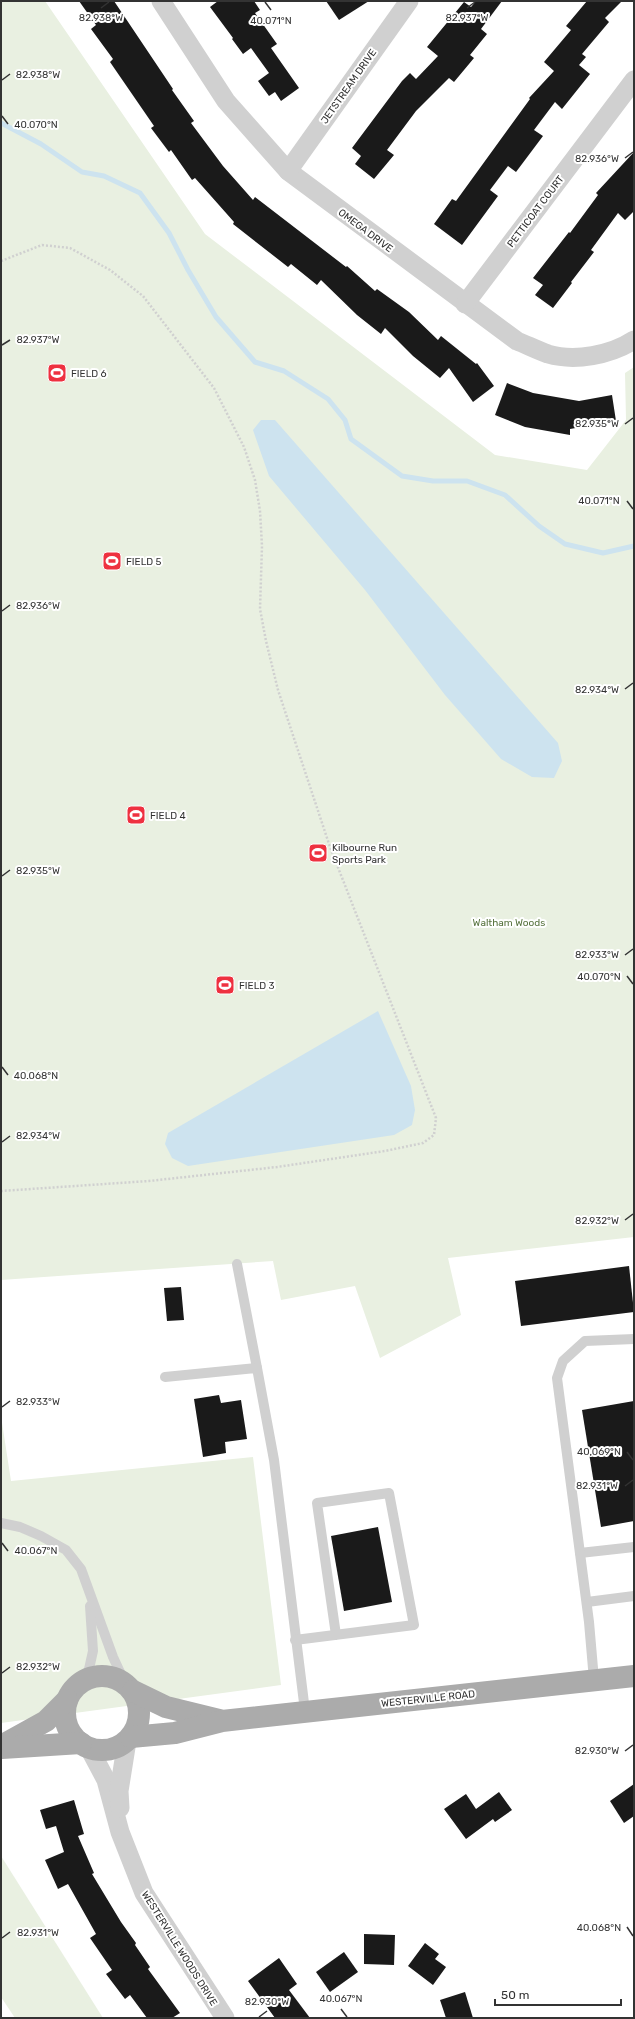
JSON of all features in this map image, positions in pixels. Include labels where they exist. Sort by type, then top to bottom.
[{"type":"main road","name":"WESTERVILLE ROAD","points":[[1,1747],[46,1721],[67,1700],[71,1691],[86,1678],[96,1675],[107,1675],[166,1707],[222,1721]]},
{"type":"main road","name":"WESTERVILLE ROAD","points":[[1,1747],[85,1746],[109,1750],[129,1739],[175,1732],[222,1721],[634,1676]]},
{"type":"main road","points":[[129,1687],[138,1702],[140,1715],[137,1727],[129,1739]]},
{"type":"main road","points":[[67,1700],[65,1712],[67,1724],[72,1735],[85,1746]]},
{"type":"street","name":"OMEGA DRIVE","points":[[161,1],[226,101],[288,171],[465,304],[517,341],[549,354],[580,357],[602,354],[634,340]]},
{"type":"street","name":"JETSTREAM DRIVE","points":[[288,171],[406,2]]},
{"type":"street","name":"PETTICOAT COURT","points":[[465,304],[634,80]]},
{"type":"street","name":"WESTERVILLE WOODS DRIVE","points":[[120,1832],[119,1790],[129,1739]]},
{"type":"street","name":"WESTERVILLE WOODS DRIVE","points":[[85,1746],[106,1780],[120,1832],[144,1893],[225,2018]]},
{"type":"lane","points":[[237,1264],[274,1460],[295,1640],[305,1711]]},
{"type":"lane","points":[[594,1680],[580,1553],[557,1378],[563,1361],[585,1341],[634,1339]]},
{"type":"lane","points":[[165,1377],[257,1368]]},
{"type":"lane","points":[[295,1640],[336,1635],[414,1625],[389,1493],[317,1503],[336,1635]]},
{"type":"lane","points":[[1,1523],[20,1527],[41,1536],[66,1550],[82,1569],[90,1596],[113,1657],[129,1687]]},
{"type":"lane","points":[[580,1553],[634,1547]]},
{"type":"lane","points":[[86,1678],[93,1651],[90,1596]]},
{"type":"lane","points":[[586,1602],[634,1596]]},
{"type":"path","points":[[1,261],[42,245],[70,248],[110,270],[143,296],[214,388],[244,447],[255,480],[260,510],[262,546],[260,609],[278,690],[330,847],[436,1118],[434,1135],[423,1144],[384,1151],[277,1167],[150,1181],[1,1191]]},
{"type":"green space","name":"Kilbourne Run Sports Park","points":[[1,1],[45,1],[205,234],[495,455],[587,470],[626,420],[625,373],[634,367],[634,1237],[448,1258],[461,1315],[380,1358],[355,1286],[281,1300],[273,1261],[1,1280]]},
{"type":"green space","points":[[1,1416],[11,1481],[253,1457],[281,1685],[1,1723]]},
{"type":"green space","points":[[1,1856],[103,2018],[15,2018],[1,1997]]},
{"type":"water","points":[[261,420],[275,420],[558,743],[562,761],[554,778],[532,777],[501,759],[445,695],[365,590],[269,476],[253,430]]},
{"type":"water","points":[[378,1011],[411,1086],[415,1110],[412,1125],[394,1135],[188,1166],[172,1158],[165,1144],[168,1133]]},
{"type":"building","points":[[79,1],[114,1],[194,121],[191,123],[223,166],[253,200],[255,197],[346,267],[347,266],[375,291],[377,289],[409,312],[438,340],[441,336],[476,364],[477,363],[494,386],[473,402],[449,368],[440,378],[413,356],[385,328],[381,334],[357,315],[321,280],[317,285],[291,264],[288,267],[233,224],[234,222],[195,178],[192,180],[171,150],[169,152],[151,128],[154,126],[110,62],[113,59],[91,29],[96,25]]},
{"type":"building","points":[[218,1],[254,1],[260,10],[255,13],[277,44],[271,48],[299,88],[281,101],[275,92],[269,96],[258,81],[269,73],[251,48],[243,54],[232,39],[233,38],[210,7]]},
{"type":"building","points":[[326,1],[369,1],[339,20]]},
{"type":"building","points":[[476,1],[502,1],[481,29],[487,34],[470,55],[474,58],[454,82],[449,78],[416,111],[387,150],[394,155],[374,179],[355,164],[361,156],[352,148],[402,81],[410,73],[416,79],[438,56],[427,47],[464,2],[471,7]]},
{"type":"building","points":[[587,1],[622,1],[605,18],[609,22],[582,54],[586,57],[579,65],[590,74],[562,109],[555,102],[534,130],[543,136],[516,172],[508,166],[490,190],[498,196],[462,245],[434,224],[452,199],[456,201],[530,99],[529,98],[554,71],[544,62],[571,30],[566,26]]},
{"type":"building","points":[[634,152],[634,211],[625,220],[618,213],[591,250],[594,252],[553,308],[535,295],[543,285],[533,278],[569,232],[570,233],[598,195],[596,193]]},
{"type":"building","points":[[507,383],[533,393],[579,401],[612,395],[616,421],[570,429],[570,435],[525,427],[495,415]]},
{"type":"building","points":[[629,1266],[634,1312],[521,1326],[515,1281]]},
{"type":"building","points":[[181,1287],[184,1320],[167,1321],[164,1288]]},
{"type":"building","points":[[219,1395],[221,1403],[241,1400],[247,1439],[225,1442],[226,1453],[203,1457],[194,1399]]},
{"type":"building","points":[[634,1401],[634,1521],[601,1527],[582,1410]]},
{"type":"building","points":[[378,1527],[392,1602],[344,1611],[331,1536]]},
{"type":"building","points":[[634,1784],[634,1816],[624,1823],[610,1801]]},
{"type":"building","points":[[499,1792],[512,1810],[495,1822],[493,1819],[466,1839],[444,1809],[466,1794],[476,1809]]},
{"type":"building","points":[[74,1800],[84,1834],[78,1836],[94,1873],[92,1874],[121,1922],[136,1943],[135,1945],[150,1967],[148,1969],[180,2013],[172,2018],[147,2018],[130,1995],[125,1999],[106,1974],[112,1970],[90,1938],[96,1934],[68,1884],[58,1889],[45,1860],[64,1852],[56,1826],[46,1829],[40,1810]]},
{"type":"building","points":[[364,1934],[395,1935],[394,1965],[364,1964]]},
{"type":"building","points":[[425,1943],[439,1954],[435,1959],[446,1967],[433,1985],[408,1966]]},
{"type":"building","points":[[344,1952],[358,1972],[330,1992],[316,1972]]},
{"type":"building","points":[[279,1958],[297,1984],[289,1990],[310,2018],[275,2018],[248,1981]]},
{"type":"building","points":[[465,1992],[473,2018],[446,2018],[440,2000]]},
{"type":"waterway","points":[[1,123],[41,144],[82,172],[104,176],[140,193],[169,233],[188,270],[216,317],[255,362],[284,371],[328,399],[345,420],[351,439],[402,476],[433,481],[467,481],[505,495],[539,526],[565,544],[603,553],[634,546]]},
{"type":"place","name":"FIELD 6","points":[[57,373]]},
{"type":"place","name":"FIELD 5","points":[[112,561]]},
{"type":"place","name":"FIELD 4","points":[[136,815]]},
{"type":"place","name":"Kilbourne Run Sports Park","points":[[318,853]]},
{"type":"place","name":"FIELD 3","points":[[225,985]]},
{"type":"park label","name":"Waltham Woods","points":[[509,922]]}]
